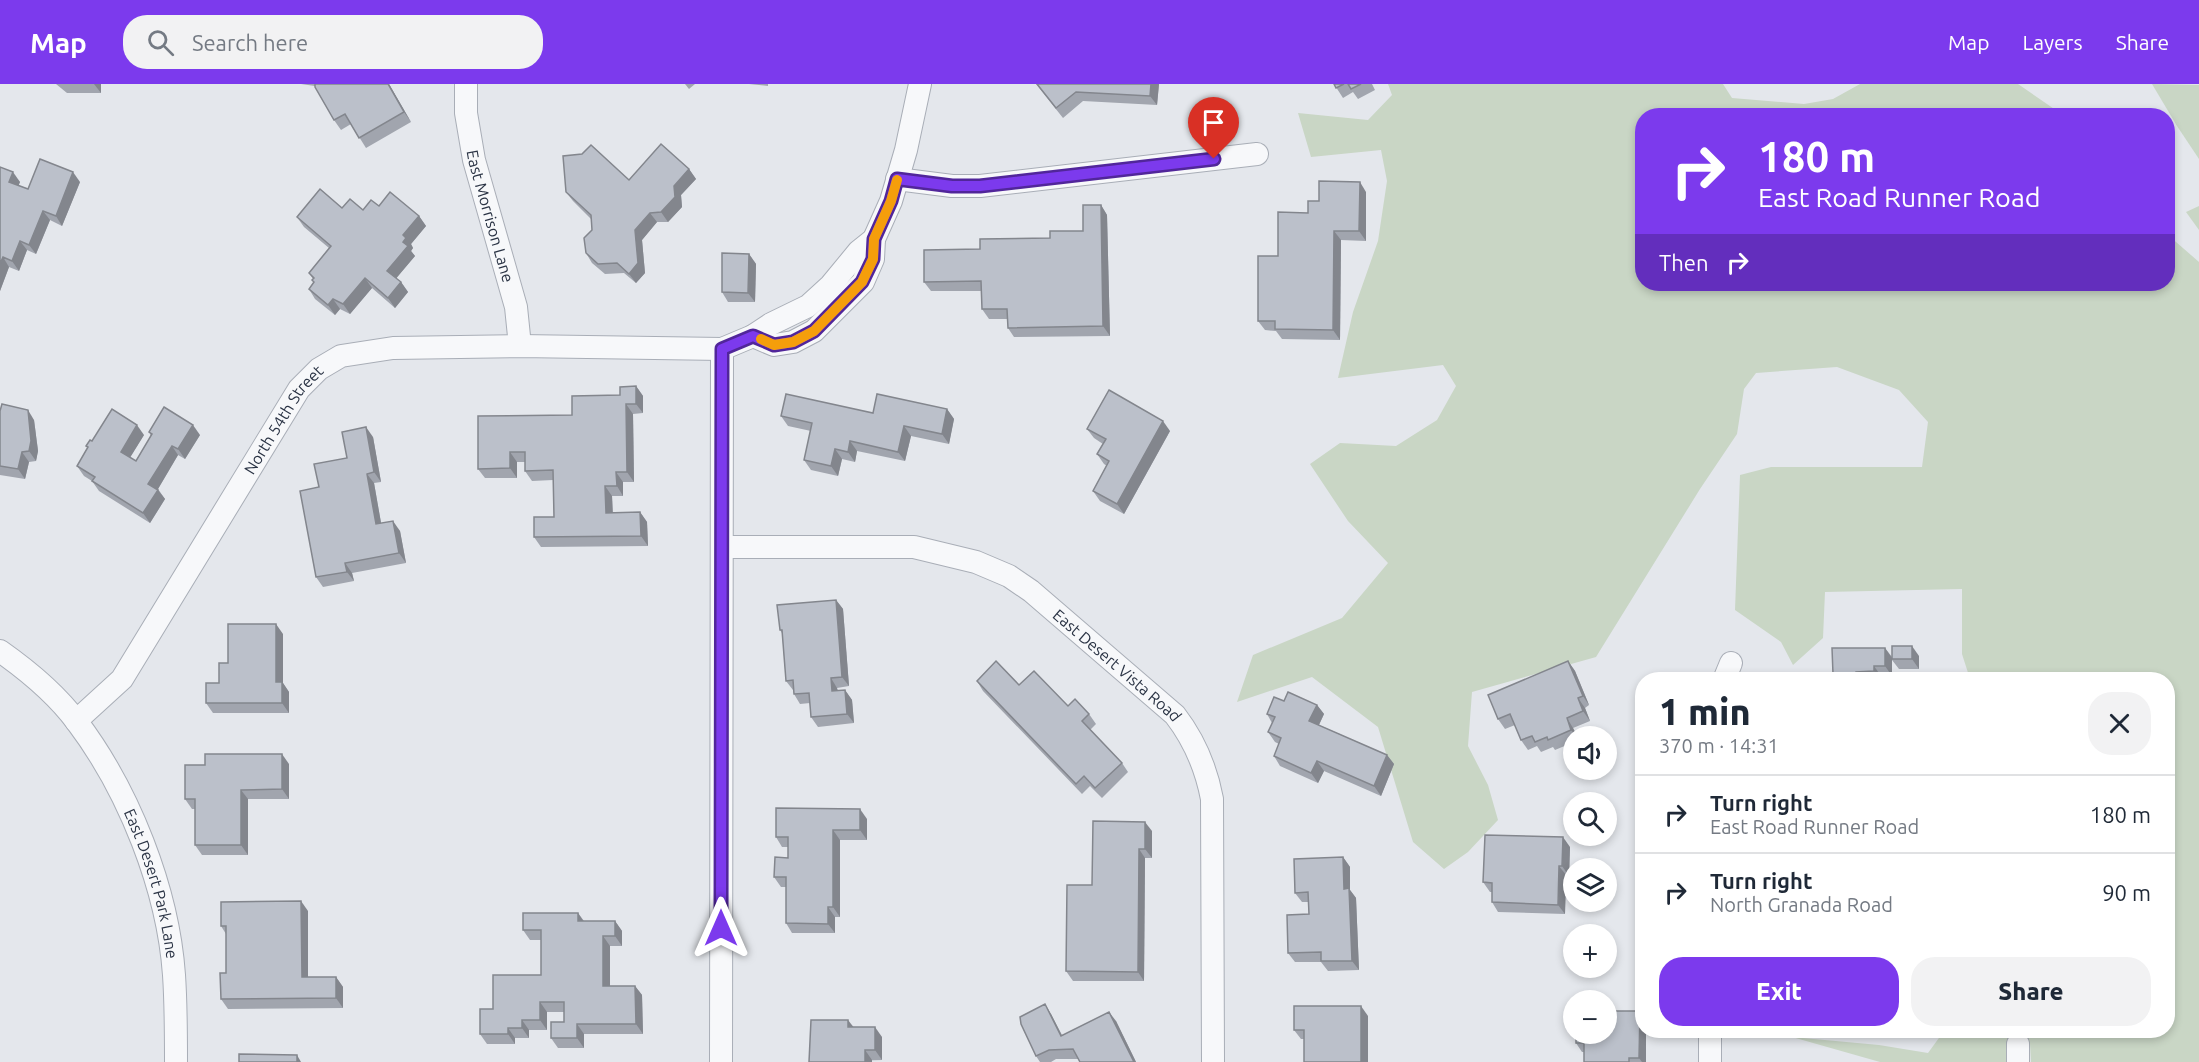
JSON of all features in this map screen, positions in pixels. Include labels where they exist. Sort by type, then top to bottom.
[{"type":"street","name":"East Morrison Lane","points":[[466,84],[466,113],[474,160],[516,307],[520,346]]},
{"type":"street","points":[[721,1062],[722,349],[753,336],[774,345],[793,342],[814,331],[862,282],[873,259],[874,239],[891,201],[906,150],[920,84]]},
{"type":"street","points":[[897,179],[952,186],[980,186],[1257,154]]},
{"type":"street","name":"North 54th Street","points":[[76,721],[122,678],[299,389],[319,369],[341,356],[393,348],[520,346],[722,349]]},
{"type":"street","name":"East Desert Vista Road","points":[[722,547],[914,547],[976,562],[1009,576],[1031,591],[1175,715],[1191,737],[1204,766],[1212,799],[1213,1062]]},
{"type":"street","points":[[0,651],[17,663],[76,721]]},
{"type":"street","name":"East Desert Park Lane","points":[[76,721],[102,760],[144,842],[164,910],[174,974],[176,1062]]},
{"type":"street","points":[[1710,1038],[1710,1062]]},
{"type":"green space","points":[[1388,84],[1723,84],[1732,98],[1804,104],[1833,99],[1860,84],[2018,84],[2053,108],[1635,108],[1635,291],[2175,291],[2175,241],[2199,262],[2199,1062],[2031,1062],[2030,1044],[2008,1045],[2008,1062],[1880,1062],[1796,1038],[1879,1045],[1928,1053],[1939,1038],[2175,1038],[2175,672],[1968,672],[1962,654],[1962,589],[1825,592],[1823,638],[1793,665],[1781,642],[1735,610],[1740,475],[1771,467],[1922,467],[1928,422],[1899,390],[1837,367],[1756,373],[1744,389],[1737,434],[1700,489],[1596,657],[1472,692],[1468,746],[1488,785],[1498,820],[1468,852],[1444,869],[1413,842],[1378,727],[1312,677],[1237,702],[1253,655],[1342,618],[1388,563],[1348,521],[1310,464],[1340,443],[1396,446],[1437,420],[1456,386],[1443,365],[1338,378],[1353,312],[1378,241],[1387,181],[1381,150],[1311,157],[1298,113],[1368,120],[1392,95]]},
{"type":"green space","points":[[2152,84],[2199,85],[2199,159],[2175,123],[2175,108],[2166,108]]},
{"type":"green space","points":[[2199,206],[2199,230],[2186,212]]},
{"type":"building","points":[[315,84],[388,84],[404,112],[359,138],[345,114],[334,120]]},
{"type":"building","points":[[1037,84],[1151,84],[1150,96],[1076,92],[1056,108]]},
{"type":"building","points":[[1348,84],[1361,84],[1351,89]]},
{"type":"building","points":[[661,144],[689,169],[674,186],[675,197],[661,212],[650,213],[635,230],[638,263],[629,274],[617,263],[598,264],[586,253],[584,238],[592,230],[591,215],[566,192],[563,156],[582,154],[591,145],[629,180]]},
{"type":"building","points":[[40,159],[73,172],[56,216],[43,211],[29,245],[20,241],[12,261],[3,257],[0,264],[0,167],[13,172],[9,182],[28,189]]},
{"type":"building","points":[[1319,181],[1360,182],[1359,231],[1334,231],[1333,330],[1275,329],[1275,321],[1258,321],[1258,256],[1278,256],[1278,212],[1308,213],[1308,201],[1319,201]]},
{"type":"building","points":[[320,189],[342,208],[350,199],[363,210],[371,200],[379,206],[390,192],[419,216],[403,235],[406,238],[403,242],[408,246],[387,271],[401,282],[388,298],[365,278],[343,304],[333,299],[328,305],[309,289],[314,278],[309,273],[331,246],[297,217]]},
{"type":"building","points":[[1083,205],[1101,205],[1103,326],[1008,328],[1007,309],[982,309],[981,281],[924,282],[924,250],[980,249],[980,239],[1050,238],[1050,231],[1083,231]]},
{"type":"building","points":[[722,253],[749,254],[748,293],[722,292]]},
{"type":"building","points":[[636,386],[636,404],[626,404],[627,472],[616,472],[617,486],[605,486],[606,513],[640,512],[641,536],[534,537],[534,517],[554,517],[553,470],[525,471],[525,452],[510,452],[510,468],[478,469],[478,416],[572,415],[572,396],[620,395],[620,387]]},
{"type":"building","points":[[1109,390],[1163,421],[1117,504],[1093,491],[1109,461],[1097,454],[1106,439],[1087,429]]},
{"type":"building","points":[[786,394],[873,413],[877,394],[947,409],[942,434],[904,426],[898,452],[850,441],[848,452],[835,449],[831,466],[804,460],[812,423],[781,416]]},
{"type":"building","points":[[2,404],[28,410],[31,441],[29,451],[22,452],[18,469],[0,466]]},
{"type":"building","points":[[164,407],[193,425],[178,449],[172,446],[148,484],[158,490],[143,513],[92,481],[95,477],[77,466],[88,447],[86,446],[90,440],[92,441],[112,409],[137,425],[121,452],[136,461],[152,434],[149,432]]},
{"type":"building","points":[[366,427],[374,472],[367,474],[376,524],[393,521],[399,553],[345,563],[347,572],[316,577],[300,491],[319,487],[314,464],[347,458],[342,432]]},
{"type":"building","points":[[836,600],[842,677],[831,678],[832,691],[845,690],[847,714],[811,717],[809,693],[794,694],[793,680],[786,681],[782,630],[780,630],[777,605]]},
{"type":"building","points":[[228,624],[276,624],[276,682],[282,682],[282,703],[206,703],[206,683],[219,683],[219,663],[228,663]]},
{"type":"building","points":[[1892,646],[1912,646],[1912,659],[1892,659]]},
{"type":"building","points":[[1832,648],[1885,648],[1885,666],[1874,666],[1874,671],[1833,672]]},
{"type":"building","points":[[996,661],[1019,685],[1034,671],[1068,706],[1075,699],[1089,714],[1082,721],[1122,763],[1095,788],[1084,776],[1076,784],[977,681]]},
{"type":"building","points":[[1568,661],[1583,696],[1578,698],[1583,711],[1567,718],[1570,726],[1563,726],[1563,733],[1548,740],[1547,737],[1535,742],[1532,736],[1521,740],[1510,714],[1498,719],[1488,695]]},
{"type":"building","points":[[1288,692],[1317,705],[1309,721],[1387,755],[1374,786],[1317,761],[1311,773],[1274,756],[1281,738],[1268,732],[1275,717],[1267,714],[1274,697],[1284,701]]},
{"type":"building","points":[[205,754],[282,754],[282,789],[241,790],[241,845],[195,845],[195,799],[185,799],[185,765],[205,765]]},
{"type":"building","points":[[776,808],[860,809],[860,830],[833,830],[833,907],[828,907],[828,924],[786,923],[786,877],[774,877],[775,857],[788,858],[788,837],[776,837]]},
{"type":"building","points":[[1093,821],[1145,822],[1145,849],[1139,849],[1138,972],[1066,971],[1067,885],[1092,885]]},
{"type":"building","points":[[1485,835],[1563,837],[1562,866],[1559,866],[1558,905],[1492,902],[1492,883],[1483,882]]},
{"type":"building","points":[[1343,857],[1344,889],[1349,888],[1352,961],[1321,961],[1321,952],[1288,953],[1287,915],[1309,914],[1308,892],[1295,893],[1294,859]]},
{"type":"building","points":[[301,901],[302,977],[336,977],[336,998],[221,999],[220,973],[226,973],[226,926],[221,926],[221,902]]},
{"type":"building","points":[[523,913],[578,913],[578,921],[615,921],[615,936],[603,936],[603,986],[635,986],[636,1024],[577,1024],[577,1038],[551,1038],[551,1022],[564,1022],[564,1002],[540,1002],[540,1020],[522,1020],[522,1028],[508,1028],[508,1034],[480,1034],[480,1009],[493,1009],[493,975],[541,975],[541,930],[523,930]]},
{"type":"building","points":[[1045,1004],[1061,1036],[1109,1012],[1134,1062],[1080,1062],[1073,1049],[1049,1050],[1036,1056],[1020,1017]]},
{"type":"building","points":[[1294,1006],[1361,1006],[1361,1062],[1304,1062],[1304,1030],[1294,1030]]},
{"type":"building","points":[[1617,1011],[1635,1011],[1635,1038],[1639,1038],[1639,1058],[1629,1058],[1629,1062],[1584,1062],[1584,1044],[1617,1044]]},
{"type":"building","points":[[811,1020],[848,1020],[848,1027],[875,1027],[875,1050],[865,1050],[865,1062],[809,1062]]},
{"type":"building","points":[[239,1054],[297,1055],[297,1062],[239,1062]]},
{"type":"slow traffic","points":[[761,339],[774,345],[793,342],[814,331],[862,282],[873,259],[874,239],[891,201],[897,180]]},
{"type":"route","points":[[721,928],[722,349],[753,336],[774,345],[793,342],[814,331],[862,282],[873,259],[874,239],[891,201],[897,179],[952,186],[980,186],[1214,159]]}]
